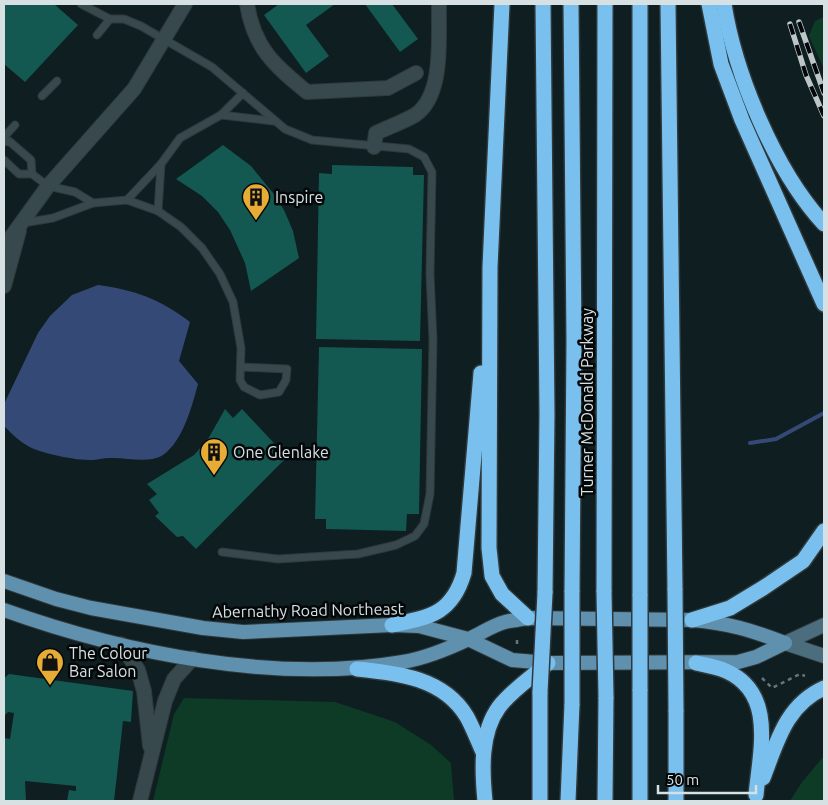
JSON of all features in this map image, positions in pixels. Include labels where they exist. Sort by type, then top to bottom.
[{"type":"highway","points":[[392,625],[437,614],[454,596],[464,573],[490,267],[502,4]]},
{"type":"highway","points":[[540,801],[540,692],[545,593],[547,414],[543,4]]},
{"type":"highway","points":[[568,801],[572,704],[574,314],[571,4]]},
{"type":"highway","name":"Turner McDonald Parkway","points":[[605,4],[605,801]]},
{"type":"highway","points":[[640,4],[640,801]]},
{"type":"highway","points":[[668,4],[676,801]]},
{"type":"highway","points":[[709,4],[721,64],[742,120],[824,304]]},
{"type":"highway","points":[[724,4],[736,58],[766,136],[783,166],[824,224]]},
{"type":"highway","points":[[490,267],[489,548],[492,576],[502,594],[528,618]]},
{"type":"highway","points":[[692,620],[730,608],[763,588],[803,561],[824,532]]},
{"type":"highway","points":[[696,662],[725,670],[740,680],[753,693],[759,705],[762,730],[756,798]]},
{"type":"highway","points":[[485,801],[483,752],[492,721],[500,707],[548,663]]},
{"type":"highway","points":[[357,669],[397,673],[443,691],[455,702],[466,717],[483,752]]},
{"type":"highway","points":[[756,798],[785,722],[805,699],[824,688]]},
{"type":"main road","name":"Abernathy Road Northeast","points":[[4,581],[91,608],[203,628],[243,632],[392,625],[419,626],[468,639],[512,660],[548,663],[738,662],[756,657],[824,625]]},
{"type":"main road","points":[[4,610],[46,625],[121,644],[256,668],[357,669],[405,662],[468,639],[504,622],[528,618],[692,620],[740,626],[824,656]]},
{"type":"street","points":[[4,247],[48,186],[134,89],[185,4]]},
{"type":"street","points":[[247,4],[249,17],[259,43],[275,66],[307,92],[388,88],[416,73]]},
{"type":"street","points":[[374,147],[376,133],[416,114],[428,100],[435,85],[438,58],[439,4]]},
{"type":"street","points":[[4,286],[22,224]]},
{"type":"street","points":[[121,644],[138,670],[144,691],[151,757]]},
{"type":"street","points":[[140,801],[165,701],[174,679],[194,658]]},
{"type":"lane","points":[[81,4],[110,19],[124,19],[164,38],[212,67],[285,129],[312,140],[409,149],[424,157],[432,172],[430,274],[433,340],[430,484],[424,524],[416,536],[396,545],[358,554],[278,560],[222,552]]},
{"type":"lane","points":[[98,35],[110,19]]},
{"type":"lane","points":[[42,96],[57,80]]},
{"type":"lane","points":[[128,200],[161,164],[180,138],[221,115],[243,93]]},
{"type":"lane","points":[[221,115],[274,121]]},
{"type":"lane","points":[[15,125],[5,140],[31,160],[32,174]]},
{"type":"lane","points":[[4,160],[20,174],[32,174],[48,186],[75,192],[93,203]]},
{"type":"lane","points":[[158,211],[161,164]]},
{"type":"lane","points":[[22,224],[53,218],[93,203],[128,200],[158,211],[181,227],[202,248],[220,274],[233,302],[241,348],[240,380],[244,387],[260,395],[279,392],[286,380],[287,369],[241,367]]},
{"type":"path","points":[[762,678],[772,688],[800,674],[805,676]]},
{"type":"green space","points":[[824,17],[824,69],[809,36],[815,21]]},
{"type":"green space","points":[[184,698],[335,702],[395,722],[431,745],[451,763],[454,801],[153,801],[174,714]]},
{"type":"green space","points":[[824,756],[824,801],[790,801],[802,782]]},
{"type":"water","points":[[98,285],[147,297],[168,307],[190,322],[179,361],[198,384],[190,412],[181,432],[170,449],[157,458],[144,460],[107,458],[91,460],[62,457],[30,447],[4,426],[5,402],[38,333],[50,316],[72,295]]},
{"type":"building","points":[[4,4],[54,4],[78,25],[25,82],[4,64]]},
{"type":"building","points":[[279,4],[335,4],[306,25],[329,56],[306,73],[264,15]]},
{"type":"building","points":[[365,4],[392,4],[418,39],[400,52]]},
{"type":"building","name":"Inspire","points":[[223,145],[251,166],[273,193],[284,210],[293,231],[299,258],[251,291],[245,263],[230,230],[218,212],[202,196],[176,179]]},
{"type":"building","points":[[332,165],[413,167],[413,175],[424,175],[420,341],[316,339],[319,173],[332,174]]},
{"type":"building","points":[[319,347],[422,349],[419,514],[407,514],[406,531],[326,529],[326,519],[315,519]]},
{"type":"building","name":"One Glenlake","points":[[225,409],[233,418],[242,409],[287,457],[196,549],[183,536],[177,537],[155,516],[159,513],[149,500],[157,494],[147,484],[194,455],[208,439]]},
{"type":"building","points":[[9,674],[133,691],[131,722],[123,721],[114,801],[67,801],[69,790],[76,791],[76,786],[25,781],[26,801],[4,801],[4,738],[10,739],[14,713],[8,712],[4,716],[4,678]]},
{"type":"waterway","points":[[750,443],[776,439],[824,413]]},
{"type":"railway","points":[[799,22],[824,93]]},
{"type":"railway","points":[[790,24],[806,75],[824,116]]},
{"type":"place","name":"Inspire","points":[[256,221]]},
{"type":"place","name":"One Glenlake","points":[[214,476]]},
{"type":"place","name":"The Colour Bar Salon","points":[[50,686]]}]
